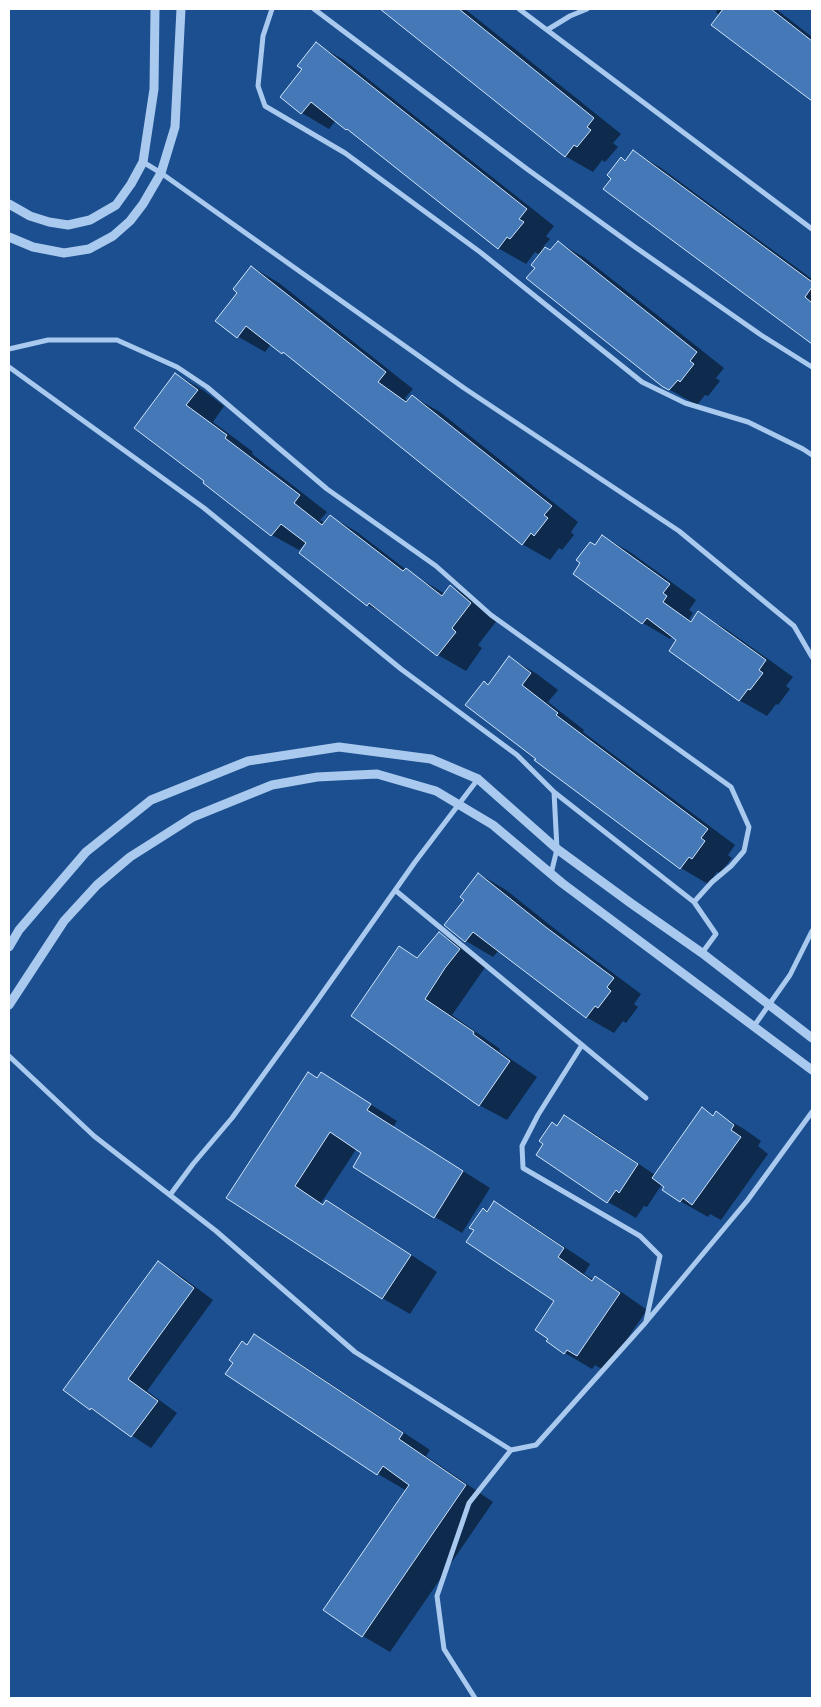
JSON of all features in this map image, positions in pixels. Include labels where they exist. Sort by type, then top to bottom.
[{"type":"street","points":[[9,204],[30,216],[68,225],[90,220],[116,205],[131,184],[143,162],[154,89],[155,9]]},
{"type":"street","points":[[9,237],[33,247],[64,253],[88,249],[113,236],[143,204],[161,173],[176,127],[180,9]]},
{"type":"street","points":[[272,9],[263,36],[258,86],[265,106],[345,152],[480,252],[642,382],[684,403],[748,422],[812,455]]},
{"type":"street","points":[[314,9],[527,169],[635,247],[761,335],[812,367]]},
{"type":"street","points":[[519,9],[812,229]]},
{"type":"street","points":[[547,30],[570,16],[587,9]]},
{"type":"street","points":[[143,162],[464,388],[679,531],[794,626],[812,658]]},
{"type":"street","points":[[9,349],[48,340],[117,340],[177,367],[207,388],[327,489],[436,566],[490,615],[731,787],[749,826],[744,851],[694,902]]},
{"type":"street","points":[[9,367],[204,508],[401,669],[517,755],[554,792],[694,902],[716,934],[702,952]]},
{"type":"street","points":[[9,947],[20,930],[86,852],[151,800],[248,761],[339,747],[431,759],[478,779],[556,849],[702,952],[812,1038]]},
{"type":"street","points":[[9,1005],[64,921],[97,885],[130,857],[193,817],[272,785],[316,777],[377,774],[436,791],[493,825],[552,874],[812,1070]]},
{"type":"street","points":[[170,1195],[193,1164],[232,1118],[395,890],[478,779]]},
{"type":"street","points":[[552,874],[556,849],[554,792]]},
{"type":"street","points":[[395,890],[646,1098]]},
{"type":"street","points":[[754,1026],[790,975],[812,931]]},
{"type":"street","points":[[582,1045],[538,1115],[522,1146],[523,1168],[640,1236],[660,1256],[646,1322]]},
{"type":"street","points":[[9,1056],[94,1136],[216,1231],[355,1352],[511,1450]]},
{"type":"street","points":[[475,1698],[444,1649],[437,1596],[469,1503],[511,1450],[536,1445],[646,1322],[747,1201],[812,1112]]},
{"type":"building","points":[[380,9],[459,9],[594,118],[587,127],[591,130],[577,147],[574,145],[565,157]]},
{"type":"building","points":[[723,9],[771,9],[812,41],[812,101],[711,25]]},
{"type":"building","points":[[316,42],[527,209],[519,219],[524,222],[510,239],[507,237],[498,249],[311,102],[301,114],[280,97],[302,69],[297,66]]},
{"type":"building","points":[[633,150],[812,282],[812,287],[805,297],[812,303],[812,344],[603,189],[611,179],[607,175],[621,157],[625,161]]},
{"type":"building","points":[[558,241],[697,352],[690,361],[694,364],[680,382],[678,380],[669,390],[663,387],[526,278],[535,268],[531,265],[545,247],[550,250]]},
{"type":"building","points":[[251,266],[386,372],[378,382],[406,402],[412,395],[552,506],[544,515],[548,518],[534,536],[531,533],[522,545],[283,352],[282,354],[246,326],[237,338],[215,321],[237,293],[233,289]]},
{"type":"building","points":[[175,373],[198,390],[186,405],[227,435],[225,438],[300,495],[294,503],[322,525],[330,515],[403,571],[406,568],[442,596],[450,585],[471,603],[452,628],[456,632],[437,656],[369,603],[367,606],[299,553],[306,543],[281,524],[271,536],[203,483],[204,481],[134,428]]},
{"type":"building","points":[[602,535],[670,584],[663,593],[667,596],[663,602],[691,622],[698,611],[766,660],[759,670],[763,673],[739,701],[669,651],[676,640],[647,618],[642,624],[573,574],[580,563],[576,560],[590,542],[595,545]]},
{"type":"building","points":[[509,656],[531,673],[522,685],[558,713],[556,715],[708,829],[701,838],[705,841],[692,859],[689,857],[680,869],[534,760],[536,759],[465,705],[484,681],[488,685]]},
{"type":"building","points":[[478,873],[614,978],[607,987],[611,991],[598,1008],[595,1006],[586,1018],[473,932],[465,942],[444,925],[464,900],[460,897]]},
{"type":"building","points":[[439,932],[460,949],[425,999],[474,1032],[473,1034],[510,1061],[479,1106],[351,1016],[399,946],[417,958]]},
{"type":"building","points":[[308,1072],[317,1078],[321,1072],[371,1104],[367,1110],[463,1171],[434,1218],[353,1167],[361,1153],[330,1132],[295,1186],[323,1205],[326,1200],[411,1255],[382,1299],[226,1198]]},
{"type":"building","points":[[702,1107],[713,1116],[716,1111],[734,1125],[731,1130],[741,1137],[692,1205],[683,1198],[680,1202],[662,1190],[664,1187],[652,1178]]},
{"type":"building","points":[[564,1115],[638,1164],[619,1193],[616,1190],[607,1203],[536,1155],[543,1144],[539,1141],[552,1122],[557,1126]]},
{"type":"building","points":[[494,1201],[564,1248],[558,1257],[592,1281],[595,1276],[620,1293],[577,1356],[567,1350],[564,1354],[535,1330],[554,1301],[466,1242],[474,1230],[469,1228],[483,1208],[487,1212]]},
{"type":"building","points":[[158,1261],[194,1288],[128,1379],[158,1401],[131,1437],[63,1390]]},
{"type":"building","points":[[254,1334],[403,1433],[399,1439],[466,1485],[362,1637],[323,1610],[409,1485],[383,1466],[377,1475],[225,1374],[233,1363],[229,1360],[242,1341],[247,1345]]}]
